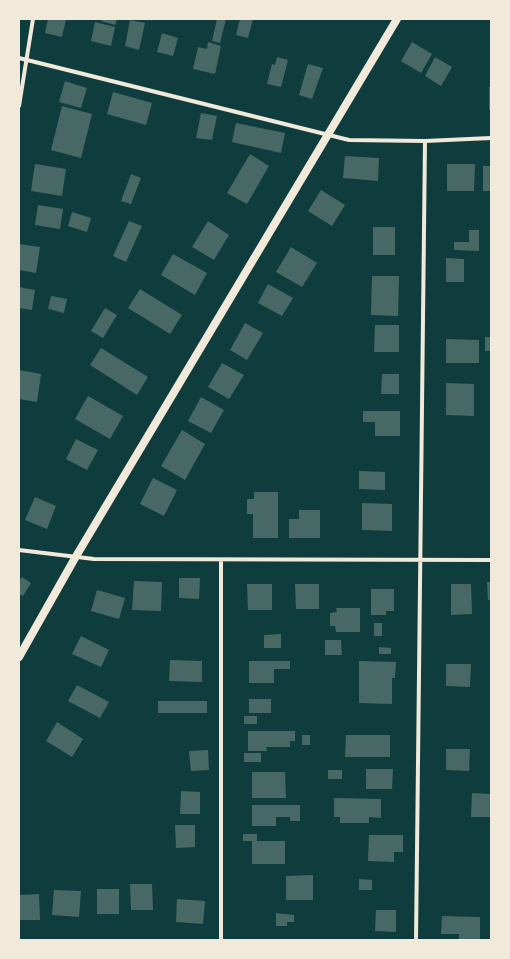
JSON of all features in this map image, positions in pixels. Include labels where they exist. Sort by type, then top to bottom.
[{"type":"main road","points":[[19,657],[75,558],[397,19]]},
{"type":"street","points":[[19,106],[33,19]]},
{"type":"street","points":[[19,58],[349,140],[426,141],[491,138]]},
{"type":"street","points":[[416,940],[426,141]]},
{"type":"street","points":[[19,550],[75,558],[221,560],[491,560]]},
{"type":"street","points":[[221,560],[221,940]]},
{"type":"building","points":[[48,19],[66,19],[62,37],[45,33]]},
{"type":"building","points":[[102,19],[117,19],[115,25],[101,21]]},
{"type":"building","points":[[217,19],[226,19],[220,43],[212,41]]},
{"type":"building","points":[[240,19],[253,19],[248,38],[236,35]]},
{"type":"building","points":[[130,20],[145,23],[139,50],[125,46]]},
{"type":"building","points":[[95,22],[115,27],[111,46],[91,41]]},
{"type":"building","points":[[162,33],[178,38],[173,56],[157,52]]},
{"type":"building","points":[[208,42],[221,46],[215,74],[193,69],[198,47],[207,49]]},
{"type":"building","points":[[412,42],[432,54],[421,73],[401,61]]},
{"type":"building","points":[[277,57],[288,60],[281,87],[267,84],[272,64],[275,65]]},
{"type":"building","points":[[435,57],[452,67],[441,86],[425,76]]},
{"type":"building","points":[[308,64],[323,68],[312,99],[299,95]]},
{"type":"building","points":[[65,81],[87,88],[81,108],[59,102]]},
{"type":"building","points":[[489,87],[491,87],[491,110],[489,110]]},
{"type":"building","points":[[113,92],[152,103],[146,125],[107,114]]},
{"type":"building","points":[[62,106],[92,114],[81,158],[51,150]]},
{"type":"building","points":[[201,113],[217,116],[212,140],[196,138]]},
{"type":"building","points":[[236,123],[285,133],[281,153],[232,142]]},
{"type":"building","points":[[250,154],[269,166],[247,204],[227,193]]},
{"type":"building","points":[[345,156],[379,158],[378,181],[343,178]]},
{"type":"building","points":[[35,164],[66,169],[62,196],[31,191]]},
{"type":"building","points":[[447,164],[475,164],[474,191],[447,191]]},
{"type":"building","points":[[483,166],[491,166],[491,191],[483,191]]},
{"type":"building","points":[[131,174],[141,178],[131,204],[121,201]]},
{"type":"building","points":[[321,190],[345,205],[332,226],[308,211]]},
{"type":"building","points":[[38,205],[63,209],[60,229],[35,225]]},
{"type":"building","points":[[72,212],[91,218],[87,232],[68,226]]},
{"type":"building","points":[[129,221],[142,226],[126,262],[113,256]]},
{"type":"building","points":[[208,221],[229,235],[214,260],[192,247]]},
{"type":"building","points":[[373,227],[395,227],[395,255],[373,255]]},
{"type":"building","points":[[469,230],[479,230],[479,251],[454,250],[454,242],[469,242]]},
{"type":"building","points":[[19,244],[40,247],[36,273],[19,270]]},
{"type":"building","points":[[291,247],[317,263],[302,287],[276,272]]},
{"type":"building","points":[[173,254],[207,273],[195,295],[161,275]]},
{"type":"building","points":[[446,258],[464,259],[464,282],[446,282]]},
{"type":"building","points":[[372,276],[399,276],[398,316],[371,315]]},
{"type":"building","points":[[268,284],[293,298],[282,316],[258,303]]},
{"type":"building","points":[[19,287],[35,290],[32,310],[19,308]]},
{"type":"building","points":[[140,289],[182,315],[170,334],[128,308]]},
{"type":"building","points":[[51,296],[67,299],[64,313],[48,309]]},
{"type":"building","points":[[105,308],[117,315],[103,338],[91,331]]},
{"type":"building","points":[[245,323],[263,333],[247,360],[230,350]]},
{"type":"building","points":[[375,325],[399,325],[399,352],[374,352]]},
{"type":"building","points":[[485,337],[491,337],[491,351],[485,351]]},
{"type":"building","points":[[446,339],[479,340],[479,363],[446,363]]},
{"type":"building","points":[[101,348],[148,377],[137,395],[90,365]]},
{"type":"building","points":[[222,363],[244,375],[229,399],[208,387]]},
{"type":"building","points":[[19,370],[41,374],[37,402],[19,399]]},
{"type":"building","points":[[382,374],[399,374],[399,394],[381,394]]},
{"type":"building","points":[[446,383],[474,384],[474,416],[446,415]]},
{"type":"building","points":[[88,396],[123,416],[110,439],[75,419]]},
{"type":"building","points":[[201,397],[224,410],[211,433],[188,421]]},
{"type":"building","points":[[363,411],[400,411],[400,436],[375,436],[375,422],[363,422]]},
{"type":"building","points":[[182,430],[205,444],[185,480],[161,466]]},
{"type":"building","points":[[76,439],[98,450],[87,470],[66,459]]},
{"type":"building","points":[[359,471],[385,472],[385,490],[359,489]]},
{"type":"building","points":[[153,478],[177,490],[164,516],[140,504]]},
{"type":"building","points":[[254,492],[278,492],[278,538],[253,538],[253,514],[247,514],[247,499],[254,499]]},
{"type":"building","points":[[35,497],[56,506],[47,529],[25,520]]},
{"type":"building","points":[[362,503],[392,504],[392,531],[362,530]]},
{"type":"building","points":[[299,510],[320,510],[320,538],[289,538],[289,519],[299,519]]},
{"type":"building","points":[[22,577],[31,583],[23,596],[19,594],[19,582]]},
{"type":"building","points":[[179,578],[200,578],[199,599],[179,598]]},
{"type":"building","points":[[134,581],[162,582],[161,611],[132,610]]},
{"type":"building","points":[[487,582],[491,582],[491,600],[488,600]]},
{"type":"building","points":[[247,584],[272,584],[272,610],[248,610]]},
{"type":"building","points":[[295,584],[319,584],[319,609],[296,609]]},
{"type":"building","points":[[451,584],[471,584],[472,614],[451,615]]},
{"type":"building","points":[[371,589],[394,589],[394,611],[386,611],[386,615],[371,615]]},
{"type":"building","points":[[97,590],[125,598],[119,619],[91,611]]},
{"type":"building","points":[[336,608],[360,608],[360,632],[336,632],[335,626],[330,626],[330,613],[337,612]]},
{"type":"building","points":[[374,623],[382,623],[382,636],[374,636]]},
{"type":"building","points":[[281,634],[281,648],[264,648],[264,635]]},
{"type":"building","points":[[81,636],[109,650],[101,667],[72,654]]},
{"type":"building","points":[[325,640],[341,640],[342,655],[325,655]]},
{"type":"building","points":[[379,647],[391,648],[391,654],[379,654]]},
{"type":"building","points":[[170,660],[202,661],[202,682],[169,681]]},
{"type":"building","points":[[249,661],[290,661],[290,669],[274,669],[274,683],[249,683]]},
{"type":"building","points":[[359,661],[396,662],[395,678],[392,678],[392,704],[359,703]]},
{"type":"building","points":[[446,664],[471,664],[470,687],[446,686]]},
{"type":"building","points":[[77,685],[109,702],[100,718],[68,701]]},
{"type":"building","points":[[249,699],[271,699],[271,713],[249,713]]},
{"type":"building","points":[[158,701],[207,701],[207,713],[158,713]]},
{"type":"building","points":[[244,716],[257,716],[257,724],[244,724]]},
{"type":"building","points":[[57,722],[83,739],[72,757],[46,741]]},
{"type":"building","points":[[248,731],[295,731],[295,741],[290,741],[290,747],[266,747],[267,751],[248,751]]},
{"type":"building","points":[[302,735],[310,735],[310,745],[302,745]]},
{"type":"building","points":[[346,735],[390,735],[390,757],[345,757]]},
{"type":"building","points":[[446,749],[470,749],[469,771],[446,770]]},
{"type":"building","points":[[208,750],[209,770],[191,771],[189,751]]},
{"type":"building","points":[[244,753],[261,753],[261,762],[244,762]]},
{"type":"building","points":[[366,769],[393,769],[392,789],[366,789]]},
{"type":"building","points":[[328,770],[342,770],[342,779],[328,779]]},
{"type":"building","points":[[252,772],[285,772],[286,798],[252,798]]},
{"type":"building","points":[[181,791],[200,792],[200,814],[180,814]]},
{"type":"building","points":[[472,793],[491,794],[491,817],[471,817]]},
{"type":"building","points":[[334,798],[381,799],[381,818],[369,817],[369,823],[340,823],[340,817],[334,817]]},
{"type":"building","points":[[252,805],[300,805],[300,821],[290,821],[290,817],[276,817],[276,826],[252,826]]},
{"type":"building","points":[[175,825],[195,825],[195,847],[176,848]]},
{"type":"building","points":[[243,834],[257,834],[257,841],[285,841],[285,864],[252,864],[252,841],[243,841]]},
{"type":"building","points":[[369,835],[403,835],[403,852],[394,852],[394,862],[368,861]]},
{"type":"building","points":[[313,875],[313,900],[286,900],[286,876]]},
{"type":"building","points":[[359,879],[372,880],[372,890],[359,890]]},
{"type":"building","points":[[130,884],[152,884],[153,910],[131,910]]},
{"type":"building","points":[[97,889],[119,889],[119,914],[97,914]]},
{"type":"building","points":[[54,890],[81,891],[79,917],[52,915]]},
{"type":"building","points":[[39,894],[40,920],[20,920],[19,895]]},
{"type":"building","points":[[177,899],[205,901],[203,924],[176,922]]},
{"type":"building","points":[[376,910],[396,910],[396,932],[375,931]]},
{"type":"building","points":[[276,913],[294,915],[294,922],[287,922],[287,926],[276,926]]},
{"type":"building","points":[[442,916],[480,917],[480,940],[459,940],[459,934],[441,934]]}]
